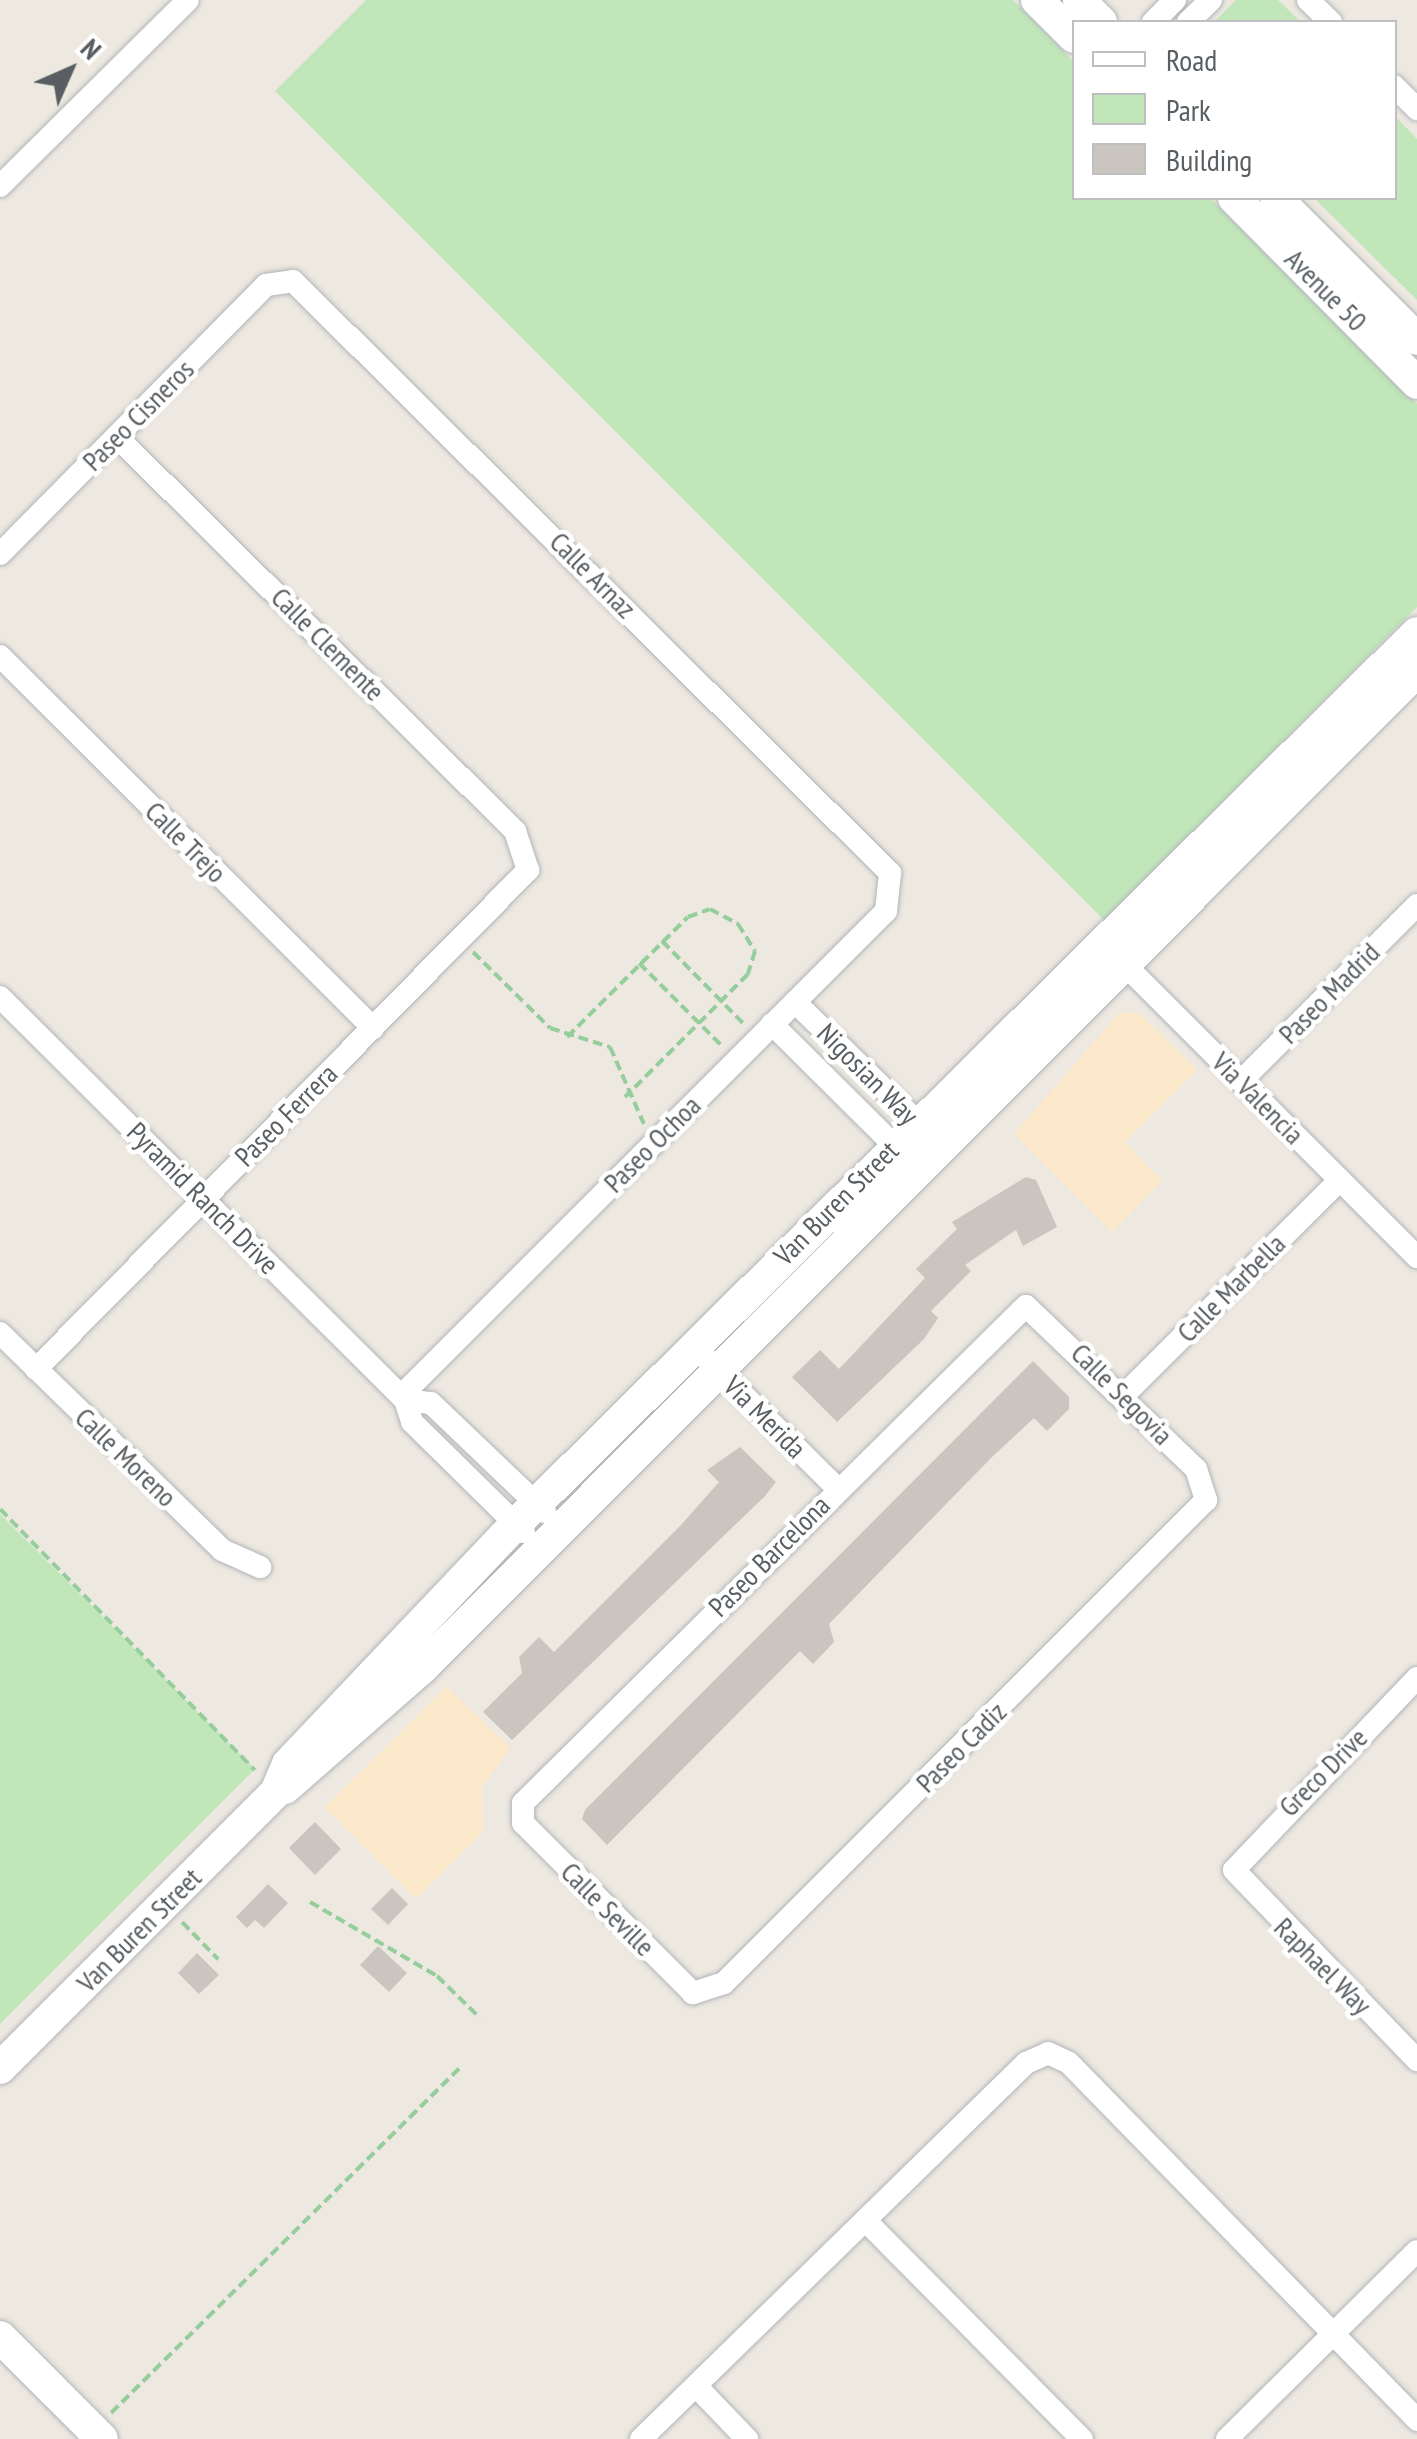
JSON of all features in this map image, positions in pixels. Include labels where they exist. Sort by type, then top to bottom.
[{"type":"street","points":[[0,186],[188,0]]},
{"type":"street","points":[[1037,0],[1072,36]]},
{"type":"street","points":[[1079,0],[1099,20]]},
{"type":"street","points":[[1155,20],[1175,0]]},
{"type":"street","points":[[1190,20],[1211,0]]},
{"type":"street","points":[[1308,0],[1329,20]]},
{"type":"street","points":[[1397,89],[1417,109]]},
{"type":"street","name":"Avenue 50","points":[[1236,200],[1417,382]]},
{"type":"street","name":"Avenue 50","points":[[1278,200],[1417,339]]},
{"type":"street","name":"Paseo Cisneros","points":[[0,554],[279,280]]},
{"type":"street","name":"Calle Arnaz","points":[[279,280],[306,288],[875,858],[894,887]]},
{"type":"street","name":"Calle Clemente","points":[[117,437],[515,830],[529,858]]},
{"type":"street","name":"Van Buren Street","points":[[0,2068],[276,1792],[288,1764],[526,1514],[1100,940],[1417,633]]},
{"type":"street","name":"Calle Trejo","points":[[0,656],[373,1028]]},
{"type":"street","name":"Van Buren Street","points":[[276,1792],[300,1782],[551,1539],[1417,671]]},
{"type":"street","name":"Paseo Ferrera","points":[[36,1369],[521,882],[529,858]]},
{"type":"street","name":"Paseo Ochoa","points":[[403,1398],[886,911],[894,887]]},
{"type":"street","name":"Paseo Madrid","points":[[1241,1081],[1417,905]]},
{"type":"street","name":"Via Valencia","points":[[1100,940],[1417,1257]]},
{"type":"street","name":"Pyramid Ranch Drive","points":[[0,997],[403,1398],[431,1403],[551,1539]]},
{"type":"street","name":"Nigosian Way","points":[[794,1002],[917,1122],[931,1158]]},
{"type":"street","name":"Nigosian Way","points":[[765,1031],[893,1145],[931,1158]]},
{"type":"street","name":"Calle Marbella","points":[[1123,1396],[1340,1180]]},
{"type":"street","name":"Calle Segovia","points":[[1026,1306],[1123,1396],[1210,1490]]},
{"type":"street","name":"Paseo Barcelona","points":[[520,1813],[836,1488],[1026,1306]]},
{"type":"street","name":"Calle Moreno","points":[[0,1334],[222,1550],[260,1567]]},
{"type":"street","name":"Via Merida","points":[[694,1346],[836,1488]]},
{"type":"street","name":"Paseo Cadiz","points":[[704,1997],[1210,1490]]},
{"type":"street","name":"Greco Drive","points":[[1234,1870],[1413,1690]]},
{"type":"street","name":"Calle Seville","points":[[520,1813],[704,1997]]},
{"type":"street","name":"Raphael Way","points":[[1234,1870],[1417,2060]]},
{"type":"street","points":[[641,2439],[1026,2063],[1048,2053],[1069,2063],[1417,2420]]},
{"type":"street","points":[[866,2220],[1082,2439]]},
{"type":"street","points":[[1227,2439],[1417,2251]]},
{"type":"street","points":[[0,2336],[98,2435]]},
{"type":"street","points":[[696,2386],[747,2439]]},
{"type":"path","points":[[566,1037],[662,941],[698,911],[738,924],[754,963],[624,1097]]},
{"type":"path","points":[[461,940],[566,1037],[610,1048],[624,1097],[658,1138]]},
{"type":"path","points":[[662,941],[721,1001],[765,1031]]},
{"type":"path","points":[[640,963],[736,1060]]},
{"type":"path","points":[[0,1509],[276,1792]]},
{"type":"path","points":[[310,1902],[438,1976],[480,2018]]},
{"type":"path","points":[[164,1905],[218,1958]]},
{"type":"path","points":[[98,2435],[462,2066]]},
{"type":"green space","points":[[366,0],[1013,0],[1072,60],[1072,200],[1212,200],[1417,404],[1417,607],[1104,920],[275,91]]},
{"type":"green space","points":[[1236,0],[1278,0],[1299,20],[1216,20]]},
{"type":"green space","points":[[1397,118],[1417,139],[1417,300],[1316,200],[1397,200]]},
{"type":"green space","points":[[0,1514],[255,1769],[0,2024]]},
{"type":"sand","points":[[1119,1013],[1139,1013],[1197,1070],[1125,1142],[1162,1181],[1112,1232],[1014,1134]]},
{"type":"sand","points":[[447,1686],[511,1749],[482,1786],[483,1832],[416,1899],[325,1807]]},
{"type":"building","points":[[1026,1177],[1036,1180],[1057,1227],[1023,1246],[1016,1230],[965,1265],[971,1271],[931,1311],[938,1318],[924,1339],[837,1422],[792,1377],[820,1350],[839,1369],[925,1278],[916,1269],[957,1229],[952,1222]]},
{"type":"building","points":[[1033,1361],[1069,1397],[1069,1409],[1047,1431],[1034,1418],[992,1457],[829,1624],[834,1642],[813,1664],[800,1651],[607,1845],[582,1819],[585,1810]]},
{"type":"building","points":[[740,1447],[776,1482],[512,1740],[483,1712],[522,1673],[519,1657],[539,1637],[554,1652],[719,1482],[707,1470]]},
{"type":"building","points":[[315,1822],[341,1849],[315,1875],[289,1848]]},
{"type":"building","points":[[268,1884],[288,1903],[264,1928],[255,1920],[247,1928],[236,1917]]},
{"type":"building","points":[[392,1888],[408,1904],[388,1925],[371,1909]]},
{"type":"building","points":[[378,1946],[407,1973],[389,1992],[360,1965]]},
{"type":"building","points":[[197,1953],[219,1975],[199,1994],[178,1973]]}]
